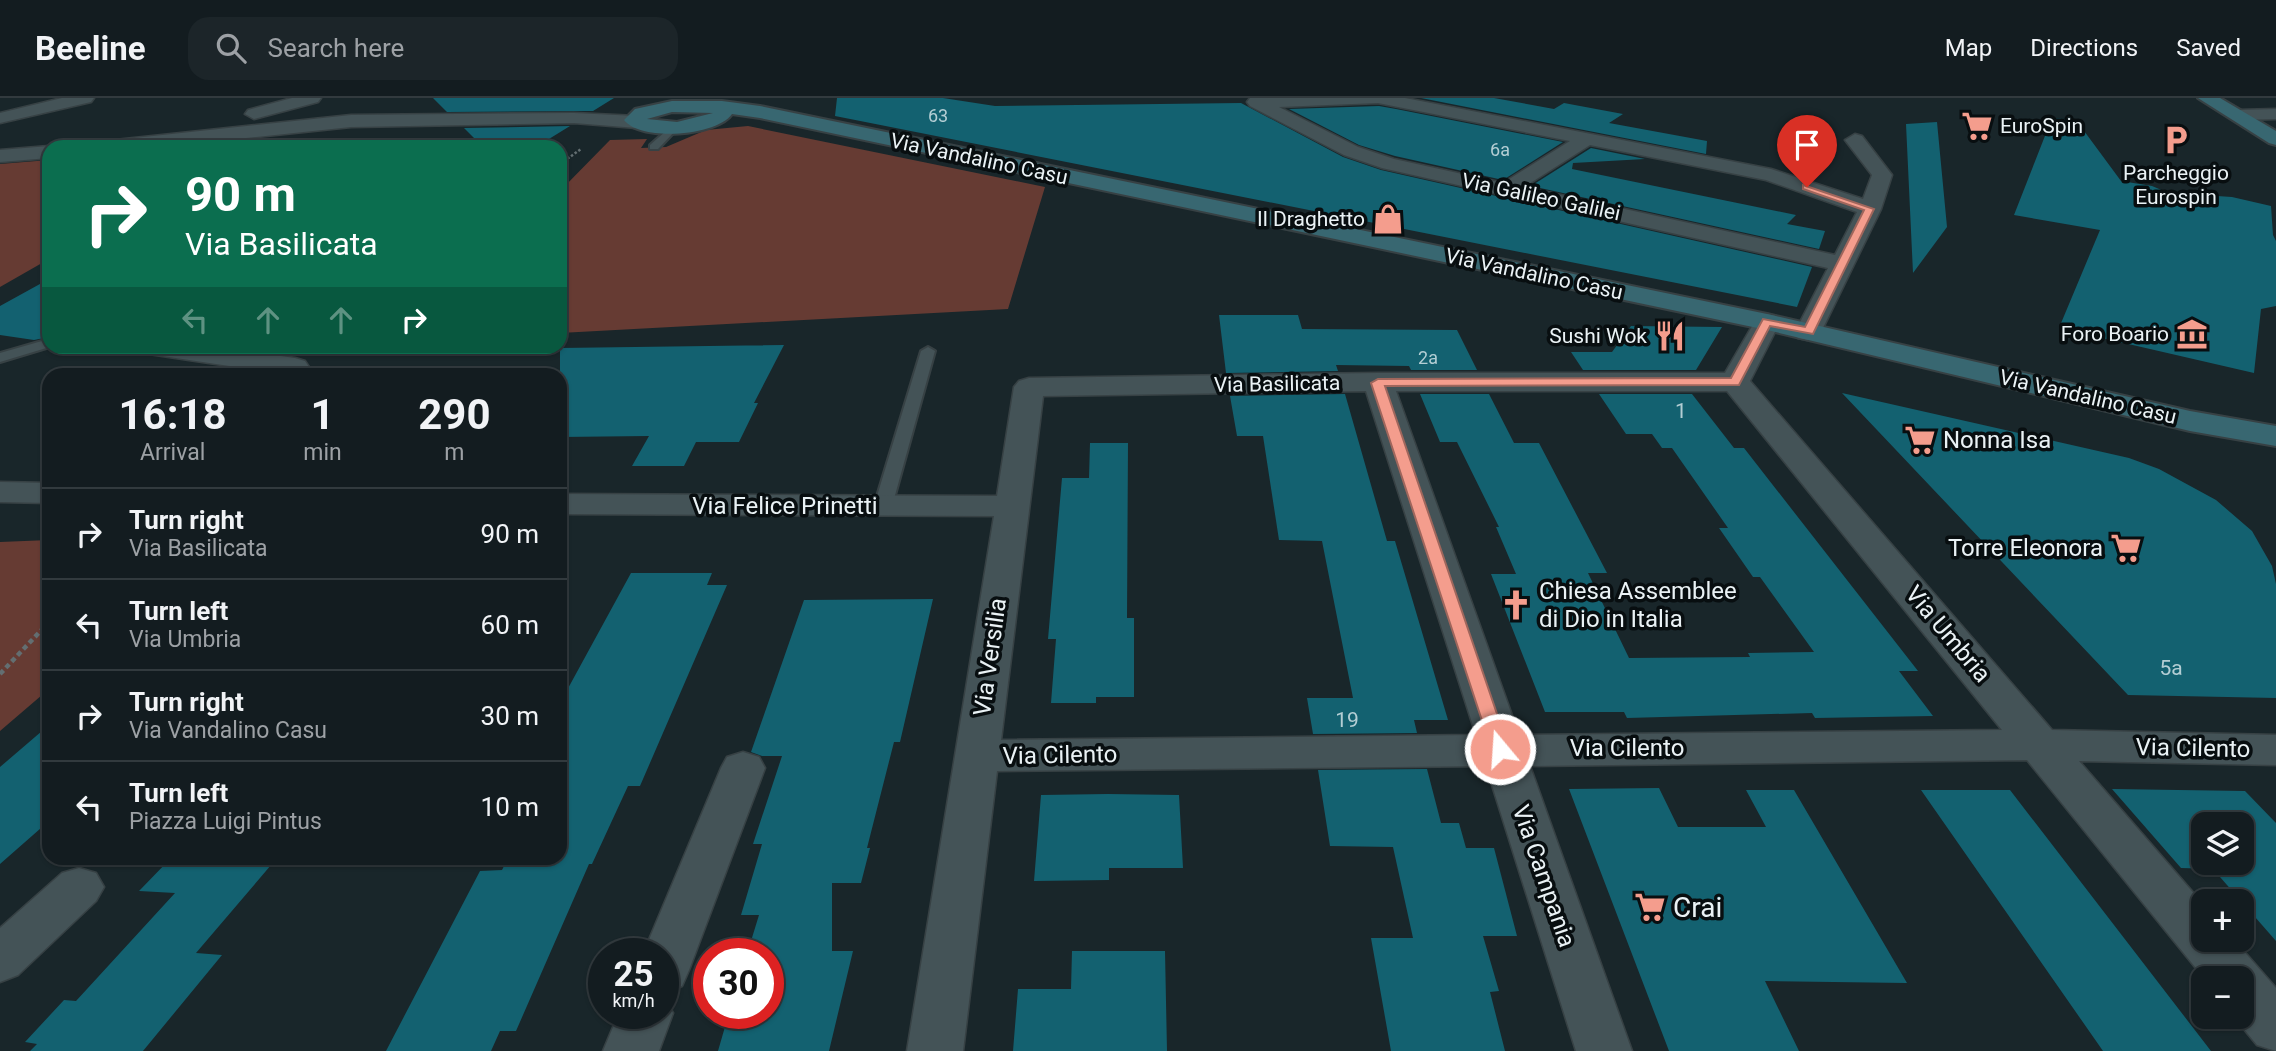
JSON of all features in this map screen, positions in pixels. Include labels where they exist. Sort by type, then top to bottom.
[{"type":"main road","points":[[2207,98],[2276,139]]},
{"type":"main road","name":"Via Vandalino Casu","points":[[791,120],[744,118],[674,127],[647,126],[638,117],[657,102],[687,100],[760,112],[1767,322],[2190,421],[2276,436]]},
{"type":"main road","points":[[706,122],[721,116],[724,111],[722,107]]},
{"type":"street","points":[[0,118],[85,98]]},
{"type":"street","points":[[160,140],[312,98]]},
{"type":"street","points":[[1254,100],[1378,98],[1771,175],[1870,209]]},
{"type":"street","name":"Via Galileo Galilei","points":[[1254,100],[1351,151],[1390,164],[1843,264]]},
{"type":"street","points":[[2239,115],[2276,114]]},
{"type":"street","points":[[181,140],[351,121],[638,117]]},
{"type":"street","points":[[1507,189],[1587,139]]},
{"type":"street","points":[[1808,332],[1870,209],[1882,175],[1855,140]]},
{"type":"street","points":[[0,156],[42,153]]},
{"type":"street","points":[[1735,382],[1767,322]]},
{"type":"street","points":[[205,354],[293,368]]},
{"type":"street","name":"Via Basilicata","points":[[1029,387],[1735,382]]},
{"type":"street","name":"Via Umbria","points":[[1735,382],[2225,966]]},
{"type":"street","name":"Via Campania","points":[[1378,383],[1604,1051]]},
{"type":"street","name":"Via Versilia","points":[[934,1051],[1029,387]]},
{"type":"street","points":[[0,492],[42,493]]},
{"type":"street","name":"Via Felice Prinetti","points":[[567,504],[1010,506]]},
{"type":"street","name":"Via Cilento","points":[[977,756],[2042,746],[2276,750]]},
{"type":"street","points":[[676,938],[743,768]]},
{"type":"street","points":[[0,960],[79,887]]},
{"type":"street","points":[[2254,1001],[2276,1028]]},
{"type":"street","points":[[631,1051],[640,1029]]},
{"type":"lane","points":[[654,147],[674,127]]},
{"type":"lane","points":[[0,358],[42,345]]},
{"type":"lane","points":[[883,506],[928,351]]},
{"type":"path","points":[[0,674],[42,629]]},
{"type":"shaded area","points":[[748,126],[1045,187],[1008,309],[567,333],[567,184],[610,140],[647,139],[641,148],[666,147],[706,130]]},
{"type":"shaded area","points":[[42,161],[42,263],[0,287],[0,164]]},
{"type":"shaded area","points":[[42,540],[42,695],[0,731],[0,542]]},
{"type":"building","points":[[433,98],[614,98],[593,111],[447,112]]},
{"type":"building","points":[[837,98],[943,98],[995,106],[1241,103],[1343,157],[1381,170],[1812,267],[1797,307],[835,116]]},
{"type":"building","points":[[1421,98],[1494,98],[1554,109],[1564,103],[1623,114],[1609,123],[1707,141],[1706,154]]},
{"type":"building","points":[[1379,106],[1563,142],[1503,180],[1395,156],[1359,145],[1289,109]]},
{"type":"building","points":[[2052,118],[2076,120],[2121,181],[2152,186],[2178,197],[2232,197],[2271,206],[2273,235],[2276,241],[2276,306],[2261,309],[2254,373],[2059,328],[2100,230],[2014,215]]},
{"type":"building","points":[[1937,122],[1947,227],[1913,273],[1906,124]]},
{"type":"building","points":[[570,126],[547,140],[476,140],[464,128]]},
{"type":"building","points":[[1591,148],[1645,159],[1573,163],[1572,169],[1796,215],[1787,224],[1825,231],[1819,249],[1531,186]]},
{"type":"building","points":[[42,283],[42,338],[34,340],[0,335],[0,306]]},
{"type":"building","points":[[1219,315],[1298,315],[1302,329],[1457,330],[1477,370],[1411,370],[1409,366],[1336,365],[1338,371],[1226,373]]},
{"type":"building","name":"Sushi Wok","points":[[1631,326],[1722,327],[1696,370],[1583,370],[1571,352],[1612,352]]},
{"type":"building","points":[[784,345],[754,403],[758,403],[739,442],[696,442],[684,466],[632,466],[649,436],[567,437],[567,368],[560,368],[560,354],[567,354],[567,348]]},
{"type":"building","name":"Torre Eleonora","points":[[1842,393],[2129,458],[2159,469],[2216,500],[2252,531],[2272,566],[2276,584],[2276,698],[2128,695]]},
{"type":"building","points":[[1345,394],[1387,541],[1395,541],[1448,720],[1414,720],[1417,733],[1313,734],[1307,698],[1353,698],[1322,541],[1279,540],[1263,436],[1237,436],[1230,396]]},
{"type":"building","points":[[1420,394],[1489,394],[1514,443],[1539,443],[1607,573],[1588,573],[1629,658],[1750,657],[1748,653],[1814,652],[1760,577],[1753,577],[1719,528],[1728,528],[1672,448],[1662,448],[1652,434],[1626,434],[1599,394],[1692,394],[1734,448],[1744,448],[1918,671],[1899,671],[1933,716],[1815,718],[1812,713],[1627,718],[1624,712],[1545,712],[1491,574],[1516,574],[1496,527],[1499,527],[1457,442],[1440,442]]},
{"type":"building","points":[[1090,443],[1128,443],[1127,618],[1134,618],[1134,697],[1096,697],[1096,703],[1051,703],[1056,639],[1048,639],[1062,478],[1089,478]]},
{"type":"building","points":[[631,573],[712,573],[707,585],[727,585],[640,786],[628,786],[592,864],[589,864],[516,1031],[500,1031],[491,1051],[386,1051],[480,871],[502,870],[504,865],[567,865],[567,690]]},
{"type":"building","points":[[933,599],[900,742],[894,742],[867,848],[870,848],[861,883],[832,883],[832,951],[853,951],[829,1051],[718,1051],[724,1029],[784,1029],[784,938],[752,938],[759,915],[741,915],[762,844],[753,844],[782,756],[762,756],[751,752],[804,600]]},
{"type":"building","points":[[42,731],[42,827],[0,864],[0,767]]},
{"type":"building","points":[[1427,769],[1441,823],[1459,823],[1466,848],[1494,848],[1517,936],[1483,936],[1499,991],[1490,992],[1505,1051],[1391,1051],[1371,938],[1413,938],[1393,847],[1330,846],[1318,770]]},
{"type":"building","points":[[1659,788],[1678,827],[1766,827],[1746,790],[1794,790],[1907,983],[1765,981],[1799,1051],[1669,1051],[1569,789]]},
{"type":"building","points":[[2112,789],[2245,791],[2276,823],[2276,941],[2254,916],[2254,889],[2230,889],[2218,875],[2254,875],[2254,812],[2191,812],[2191,868],[2181,868]]},
{"type":"building","points":[[1921,790],[2010,790],[2191,1025],[2191,1029],[2194,1029],[2211,1051],[2103,1051]]},
{"type":"building","points":[[1041,795],[1179,795],[1183,868],[1109,868],[1109,880],[1034,881]]},
{"type":"building","points":[[164,865],[271,865],[196,953],[222,955],[143,1051],[30,1051],[37,1044],[25,1042],[64,1000],[76,1001],[175,893],[139,891]]},
{"type":"building","points":[[1072,951],[1165,951],[1167,1051],[1013,1051],[1018,989],[1071,989]]},
{"type":"place","name":"EuroSpin","points":[[1977,126]]},
{"type":"place","name":"Parcheggio Eurospin","points":[[2176,140]]},
{"type":"place","name":"Il Draghetto","points":[[1388,219]]},
{"type":"place","name":"Foro Boario","points":[[2192,334]]},
{"type":"place","name":"Sushi Wok","points":[[1670,336]]},
{"type":"place","name":"Nonna Isa","points":[[1920,440]]},
{"type":"place","name":"Torre Eleonora","points":[[2126,548]]},
{"type":"place","name":"Chiesa Assemblee di Dio in Italia","points":[[1516,605]]},
{"type":"place","name":"Crai","points":[[1650,907]]},
{"type":"route","points":[[1500,749],[1378,383],[1735,382],[1767,322],[1808,332],[1870,209],[1807,187]]}]
